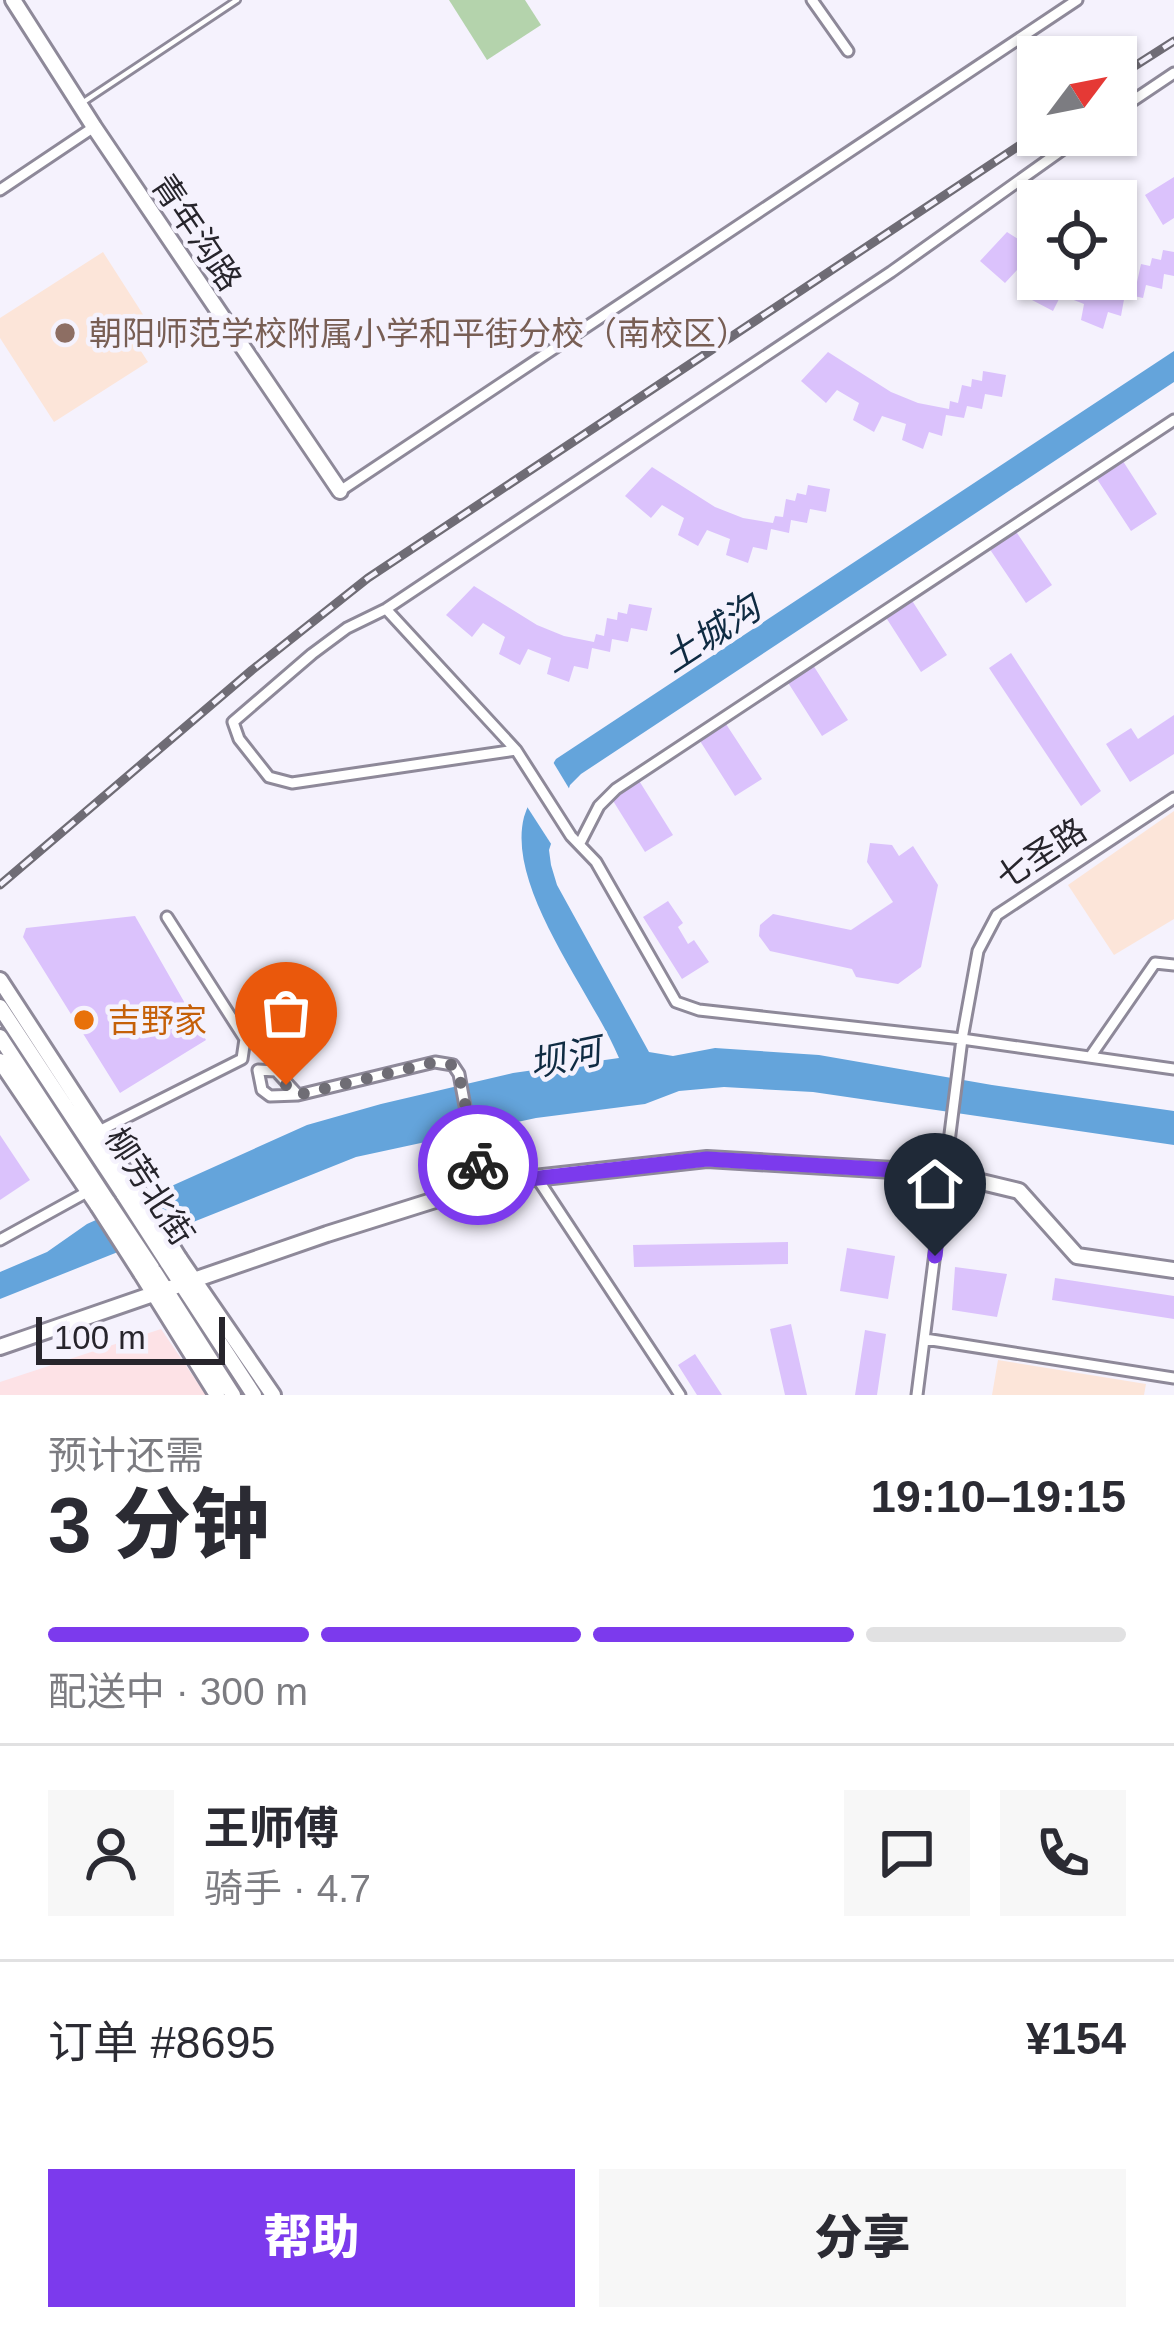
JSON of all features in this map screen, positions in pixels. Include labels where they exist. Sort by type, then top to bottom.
[{"type":"street","name":"青年沟路","points":[[13,0],[340,491]]},
{"type":"street","points":[[812,0],[848,51]]},
{"type":"street","points":[[340,491],[1077,0]]},
{"type":"street","points":[[1137,98],[1174,73]]},
{"type":"street","points":[[0,190],[94,128]]},
{"type":"street","points":[[516,750],[292,783],[269,777],[239,739],[233,722],[347,628],[386,609],[891,272],[1054,156]]},
{"type":"street","points":[[575,839],[616,789],[1174,420]]},
{"type":"street","points":[[386,609],[516,750],[575,839],[596,862],[676,1002],[698,1010],[1174,1069]]},
{"type":"street","name":"七圣路","points":[[917,1395],[961,1045],[978,952],[997,915],[1174,798]]},
{"type":"street","points":[[167,917],[244,1040],[242,1059]]},
{"type":"street","points":[[1090,1057],[1155,963],[1174,965]]},
{"type":"street","points":[[0,980],[99,1130],[160,1265],[216,1306],[274,1395]]},
{"type":"street","name":"柳芳北街","points":[[0,1007],[130,1192]]},
{"type":"street","name":"柳芳北街","points":[[0,1037],[103,1204],[160,1265],[160,1293],[233,1395]]},
{"type":"street","points":[[242,1059],[258,1070],[276,1071],[298,1095]]},
{"type":"street","points":[[99,1130],[242,1059]]},
{"type":"street","points":[[0,1061],[87,1192],[103,1204]]},
{"type":"street","points":[[258,1070],[262,1090],[270,1096],[298,1095],[435,1062],[453,1065],[475,1160],[486,1184]]},
{"type":"street","points":[[0,1347],[486,1184],[707,1159],[944,1173],[1019,1191],[1077,1256],[1174,1270]]},
{"type":"street","points":[[537,1178],[680,1395]]},
{"type":"street","points":[[0,1240],[87,1192]]},
{"type":"street","name":"柳芳北街","points":[[188,1282],[254,1395]]},
{"type":"street","points":[[160,1293],[217,1395]]},
{"type":"street","points":[[925,1339],[1174,1378]]},
{"type":"lane","points":[[80,104],[237,0]]},
{"type":"shaded area","name":"朝阳师范学校附属小学和平街分校（南校区）","points":[[103,252],[144,316],[126,328],[148,362],[54,422],[0,338],[0,318]]},
{"type":"shaded area","points":[[1174,811],[1174,919],[1114,955],[1068,885]]},
{"type":"shaded area","points":[[161,1329],[206,1395],[0,1395],[0,1382]]},
{"type":"shaded area","points":[[998,1360],[1146,1384],[1144,1395],[992,1395]]},
{"type":"green space","points":[[449,0],[525,0],[541,25],[487,60]]},
{"type":"water","points":[[1174,351],[1174,382],[581,774],[570,785],[549,850],[557,885],[649,1052],[673,1056],[715,1048],[819,1055],[1174,1111],[1174,1145],[813,1092],[724,1087],[679,1091],[645,1104],[536,1118],[356,1157],[0,1299],[0,1272],[47,1252],[87,1224],[307,1125],[513,1073],[619,1058],[554,939],[527,875],[524,817],[556,759]]},
{"type":"pier","points":[[550,757],[573,795],[555,850],[524,802]]},
{"type":"building","points":[[1174,177],[1174,218],[1163,225],[1145,195]]},
{"type":"building","points":[[1007,232],[1017,238],[1017,270],[1005,283],[980,261]]},
{"type":"building","points":[[1163,250],[1174,252],[1174,276],[1164,274],[1162,289],[1146,285],[1143,298],[1137,297],[1141,264],[1150,266],[1152,258],[1161,260]]},
{"type":"building","points":[[1032,300],[1058,300],[1053,311]]},
{"type":"building","points":[[1074,300],[1124,300],[1121,316],[1108,312],[1103,329],[1081,320],[1084,304]]},
{"type":"building","points":[[828,352],[891,392],[918,403],[949,409],[950,401],[958,403],[962,385],[971,387],[972,379],[982,381],[983,371],[1006,375],[1002,397],[985,394],[982,409],[967,406],[964,418],[946,415],[942,436],[929,432],[923,449],[902,440],[906,424],[882,416],[874,432],[853,420],[859,403],[837,390],[826,403],[801,381]]},
{"type":"building","points":[[1121,458],[1157,514],[1131,531],[1095,476]]},
{"type":"building","points":[[652,467],[715,507],[743,518],[773,523],[775,516],[783,517],[786,499],[795,501],[797,493],[806,495],[808,485],[830,489],[826,512],[810,509],[807,523],[791,520],[789,533],[771,529],[767,550],[753,547],[748,563],[726,555],[730,539],[707,530],[698,546],[678,535],[684,518],[662,505],[651,518],[625,496]]},
{"type":"building","points":[[1015,530],[1052,585],[1026,603],[989,548]]},
{"type":"building","points":[[474,586],[537,625],[594,642],[596,634],[604,636],[607,618],[617,620],[618,612],[627,614],[629,604],[652,608],[647,631],[631,628],[628,642],[612,639],[610,652],[592,648],[588,669],[574,666],[569,682],[547,674],[551,658],[528,649],[520,665],[499,654],[505,637],[483,623],[472,637],[446,615]]},
{"type":"building","points":[[911,599],[947,655],[921,672],[885,616]]},
{"type":"building","points":[[1011,653],[1101,791],[1081,806],[989,668]]},
{"type":"building","points":[[813,665],[848,720],[822,736],[787,681]]},
{"type":"building","points":[[1174,715],[1174,754],[1130,782],[1106,744],[1131,728],[1138,739]]},
{"type":"building","points":[[726,724],[762,779],[735,796],[700,741]]},
{"type":"building","points":[[638,779],[673,835],[645,852],[610,796]]},
{"type":"building","points":[[870,843],[892,845],[899,856],[913,846],[938,885],[921,967],[898,984],[856,977],[852,969],[770,951],[759,936],[760,925],[773,914],[851,930],[893,902],[867,862]]},
{"type":"building","points":[[668,901],[683,923],[678,927],[688,944],[694,940],[709,962],[682,979],[643,917]]},
{"type":"building","points":[[135,916],[206,1040],[120,1093],[23,937],[26,928]]},
{"type":"building","points":[[0,1135],[30,1180],[0,1200]]},
{"type":"building","points":[[788,1242],[788,1264],[634,1267],[633,1245]]},
{"type":"building","points":[[847,1248],[895,1256],[888,1299],[840,1291]]},
{"type":"building","points":[[955,1267],[1007,1274],[997,1317],[952,1310]]},
{"type":"building","points":[[1055,1278],[1174,1296],[1174,1319],[1052,1300]]},
{"type":"building","points":[[791,1324],[807,1395],[785,1395],[770,1329]]},
{"type":"building","points":[[865,1330],[886,1334],[877,1395],[855,1395]]},
{"type":"building","points":[[695,1354],[722,1395],[697,1395],[678,1365]]},
{"type":"railway","points":[[1137,65],[1174,41]]},
{"type":"railway","points":[[0,885],[252,670],[368,578],[1017,147]]},
{"type":"way so far","points":[[286,1085],[298,1095],[435,1062],[453,1065],[478,1165]]},
{"type":"place","name":"朝阳师范学校附属小学和平街分校（南校区）","points":[[65,333]]},
{"type":"place","name":"吉野家","points":[[84,1020]]},
{"type":"route","points":[[478,1165],[486,1184],[707,1159],[944,1173],[935,1256]]},
{"type":"water label","name":"土城沟","points":[[711,633]]},
{"type":"water label","name":"坝河","points":[[565,1057]]}]
